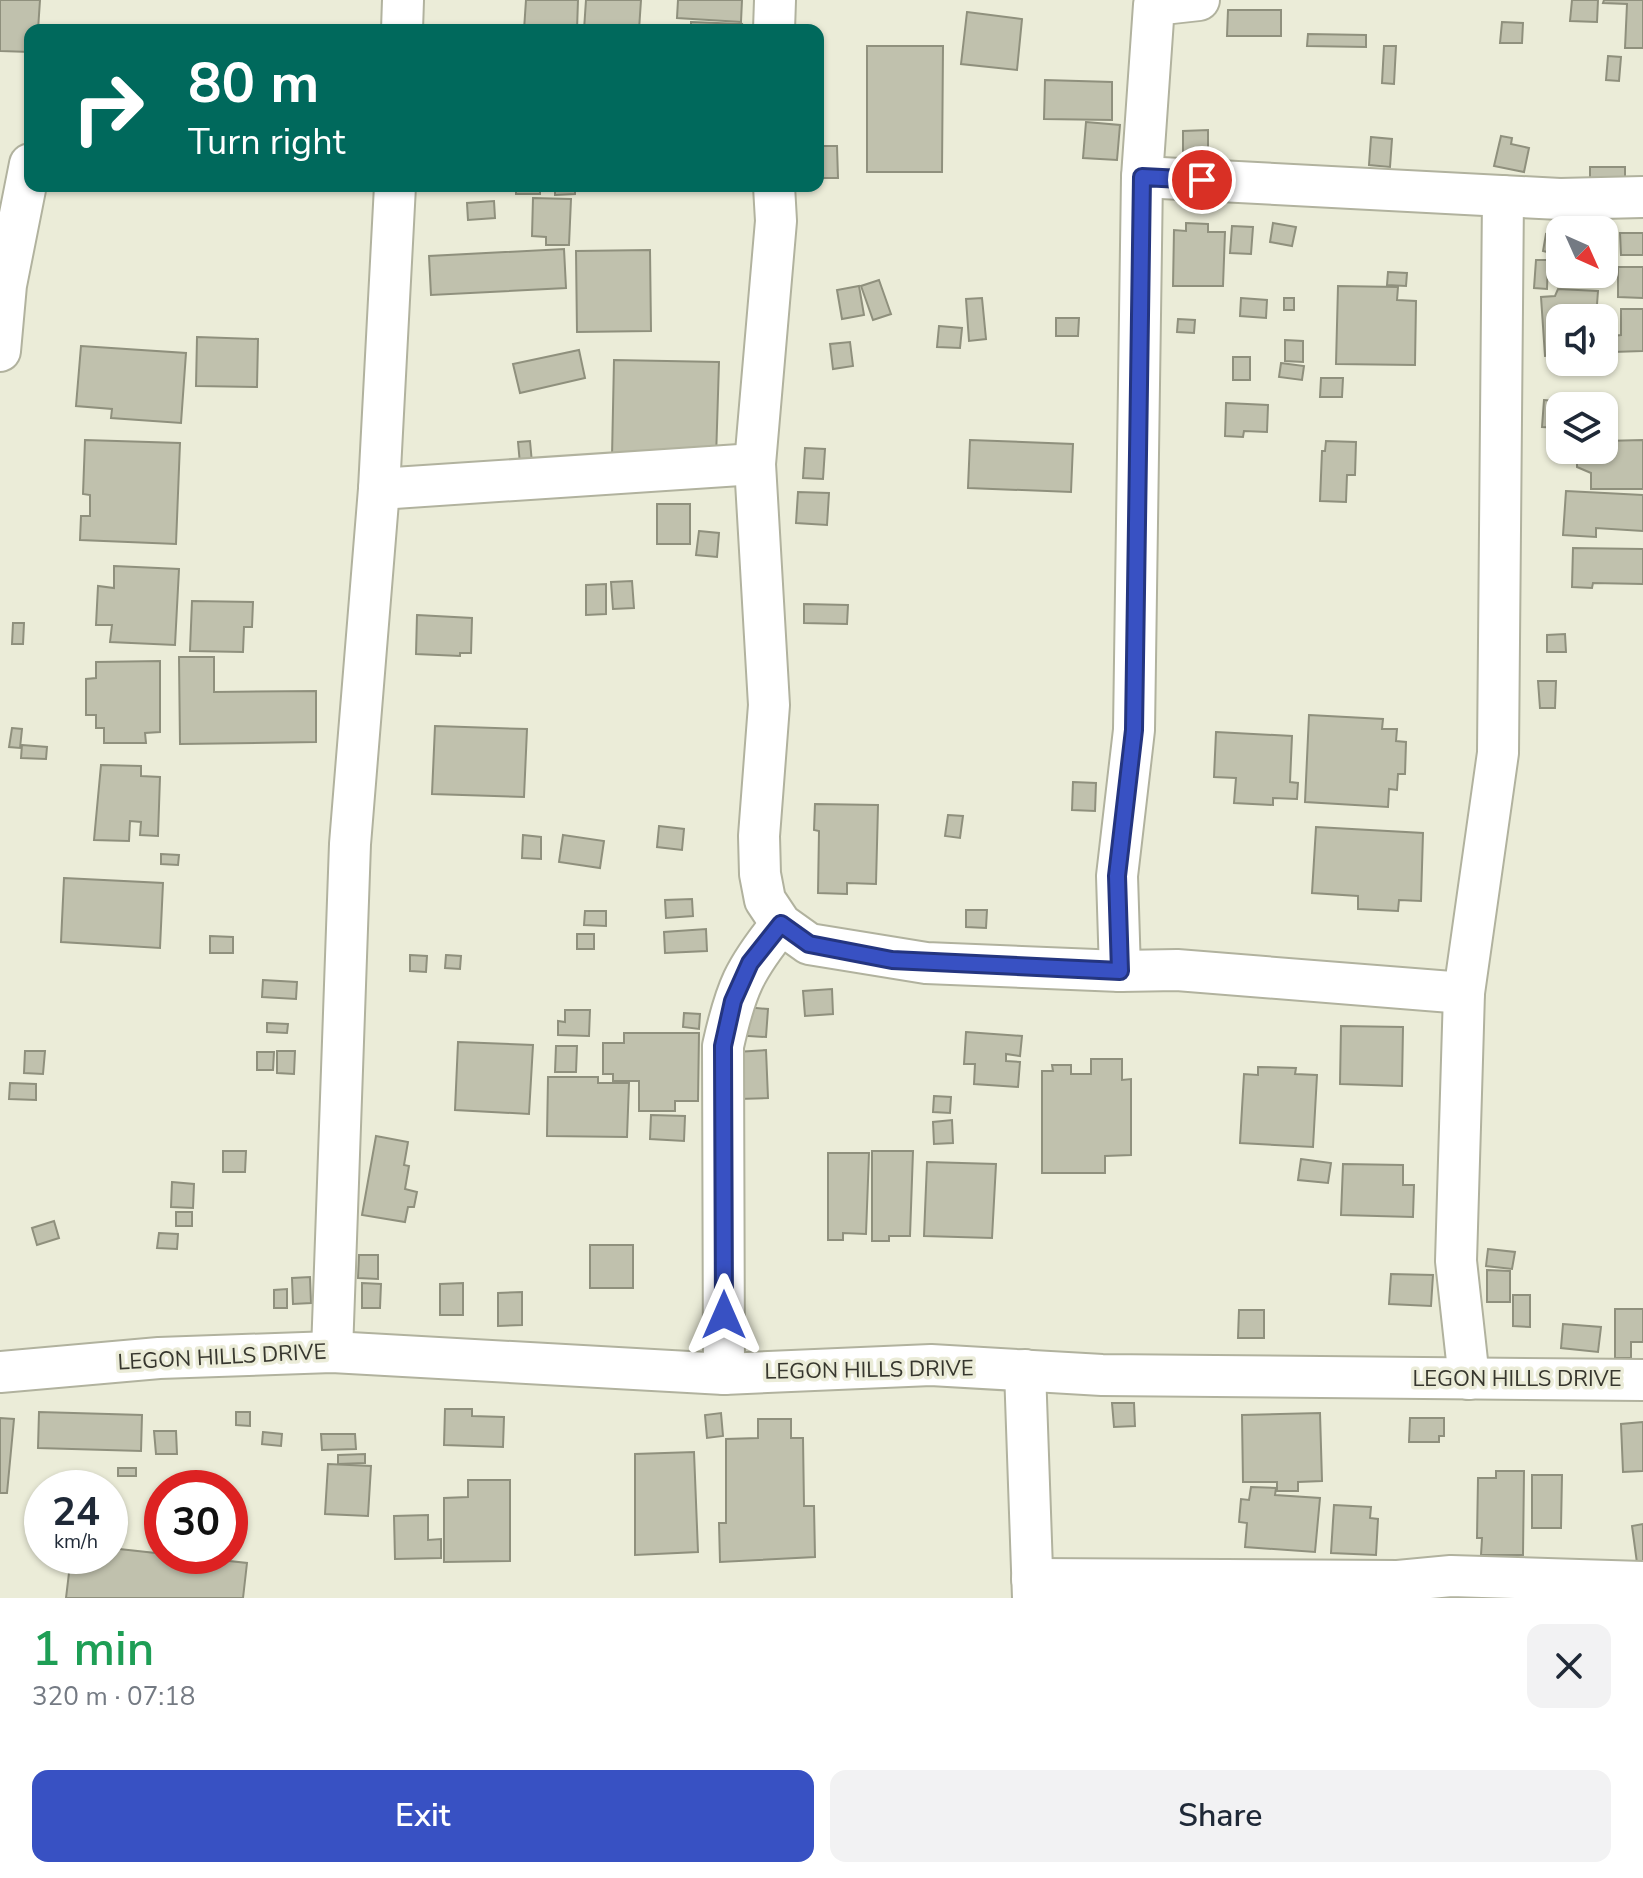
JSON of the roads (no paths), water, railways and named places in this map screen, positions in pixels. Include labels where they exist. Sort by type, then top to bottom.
[{"type":"street","points":[[402,24],[403,0]]},
{"type":"street","points":[[774,24],[775,0]]},
{"type":"street","points":[[1120,971],[1117,876],[1134,730],[1142,177],[1154,5],[1199,0]]},
{"type":"street","points":[[1142,177],[1503,196],[1643,197]]},
{"type":"street","points":[[0,351],[3,284],[24,191]]},
{"type":"street","points":[[332,1352],[350,844],[379,489],[395,192]]},
{"type":"street","points":[[774,192],[776,221],[755,464],[769,705],[760,874],[765,900],[781,924],[809,944],[892,960],[1120,971],[1177,970],[1464,993]]},
{"type":"street","points":[[1469,1379],[1456,1261],[1464,993],[1498,753],[1503,196]]},
{"type":"street","points":[[379,489],[755,464]]},
{"type":"street","points":[[724,1374],[723,1046],[733,1001],[750,963],[781,924]]},
{"type":"street","name":"LEGON HILLS DRIVE","points":[[0,1372],[159,1358],[332,1352],[724,1374],[931,1365],[1102,1375],[1643,1380]]},
{"type":"street","points":[[1025,1370],[1033,1588],[1399,1589],[1451,1576],[1643,1582]]}]
